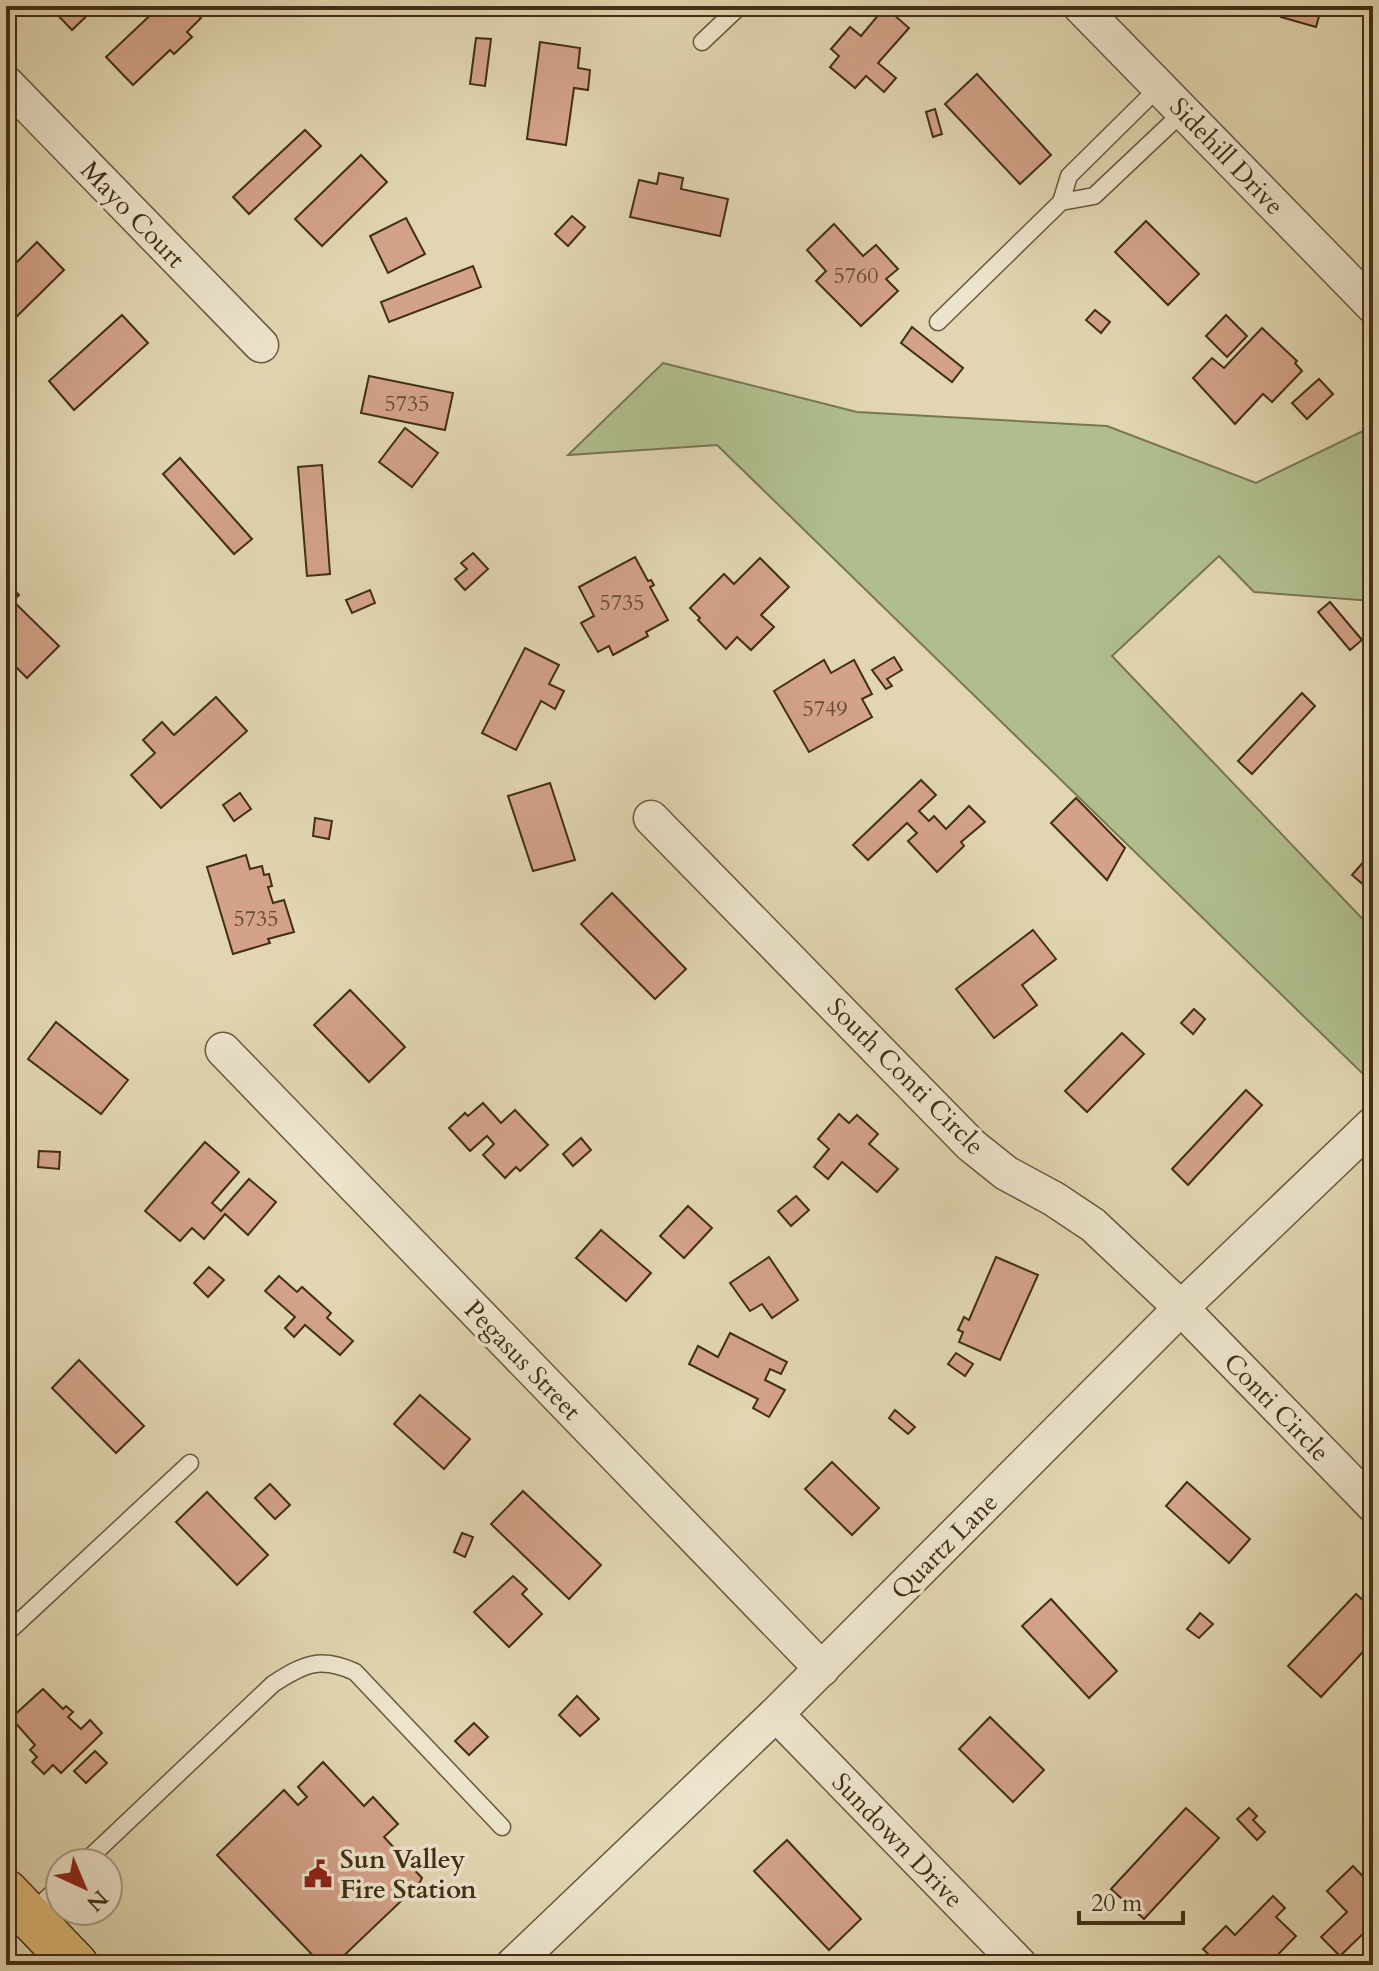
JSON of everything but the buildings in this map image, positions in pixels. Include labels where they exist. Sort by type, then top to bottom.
[{"type":"main road","points":[[17,1904],[76,1965]]},
{"type":"street","name":"Sidehill Drive","points":[[1080,6],[1373,306]]},
{"type":"street","name":"Mayo Court","points":[[6,83],[261,345]]},
{"type":"street","name":"South Conti Circle","points":[[651,818],[971,1145],[1006,1173],[1093,1225],[1181,1308]]},
{"type":"street","name":"Pegasus Street","points":[[223,1050],[822,1669]]},
{"type":"street","name":"Quartz Lane","points":[[513,1965],[776,1714],[1181,1308],[1373,1124]]},
{"type":"street","name":"Conti Circle","points":[[1181,1308],[1373,1505]]},
{"type":"street","name":"Sundown Drive","points":[[776,1714],[1020,1965]]},
{"type":"lane","points":[[702,42],[740,6]]},
{"type":"lane","points":[[938,322],[1061,202],[1069,176],[1159,87]]},
{"type":"lane","points":[[1061,202],[1094,196],[1183,112]]},
{"type":"lane","points":[[6,1634],[190,1463]]},
{"type":"lane","points":[[101,1847],[273,1684],[295,1670],[316,1663],[337,1664],[355,1672],[502,1827]]},
{"type":"lane","points":[[17,1904],[44,1893]]},
{"type":"green space","points":[[663,363],[857,412],[1107,426],[1256,483],[1373,426],[1373,601],[1254,592],[1219,556],[1112,656],[1373,930],[1373,1067],[1364,1075],[717,445],[568,455]]},
{"type":"place","name":"Sun Valley Fire Station","points":[[318,1874]]}]
